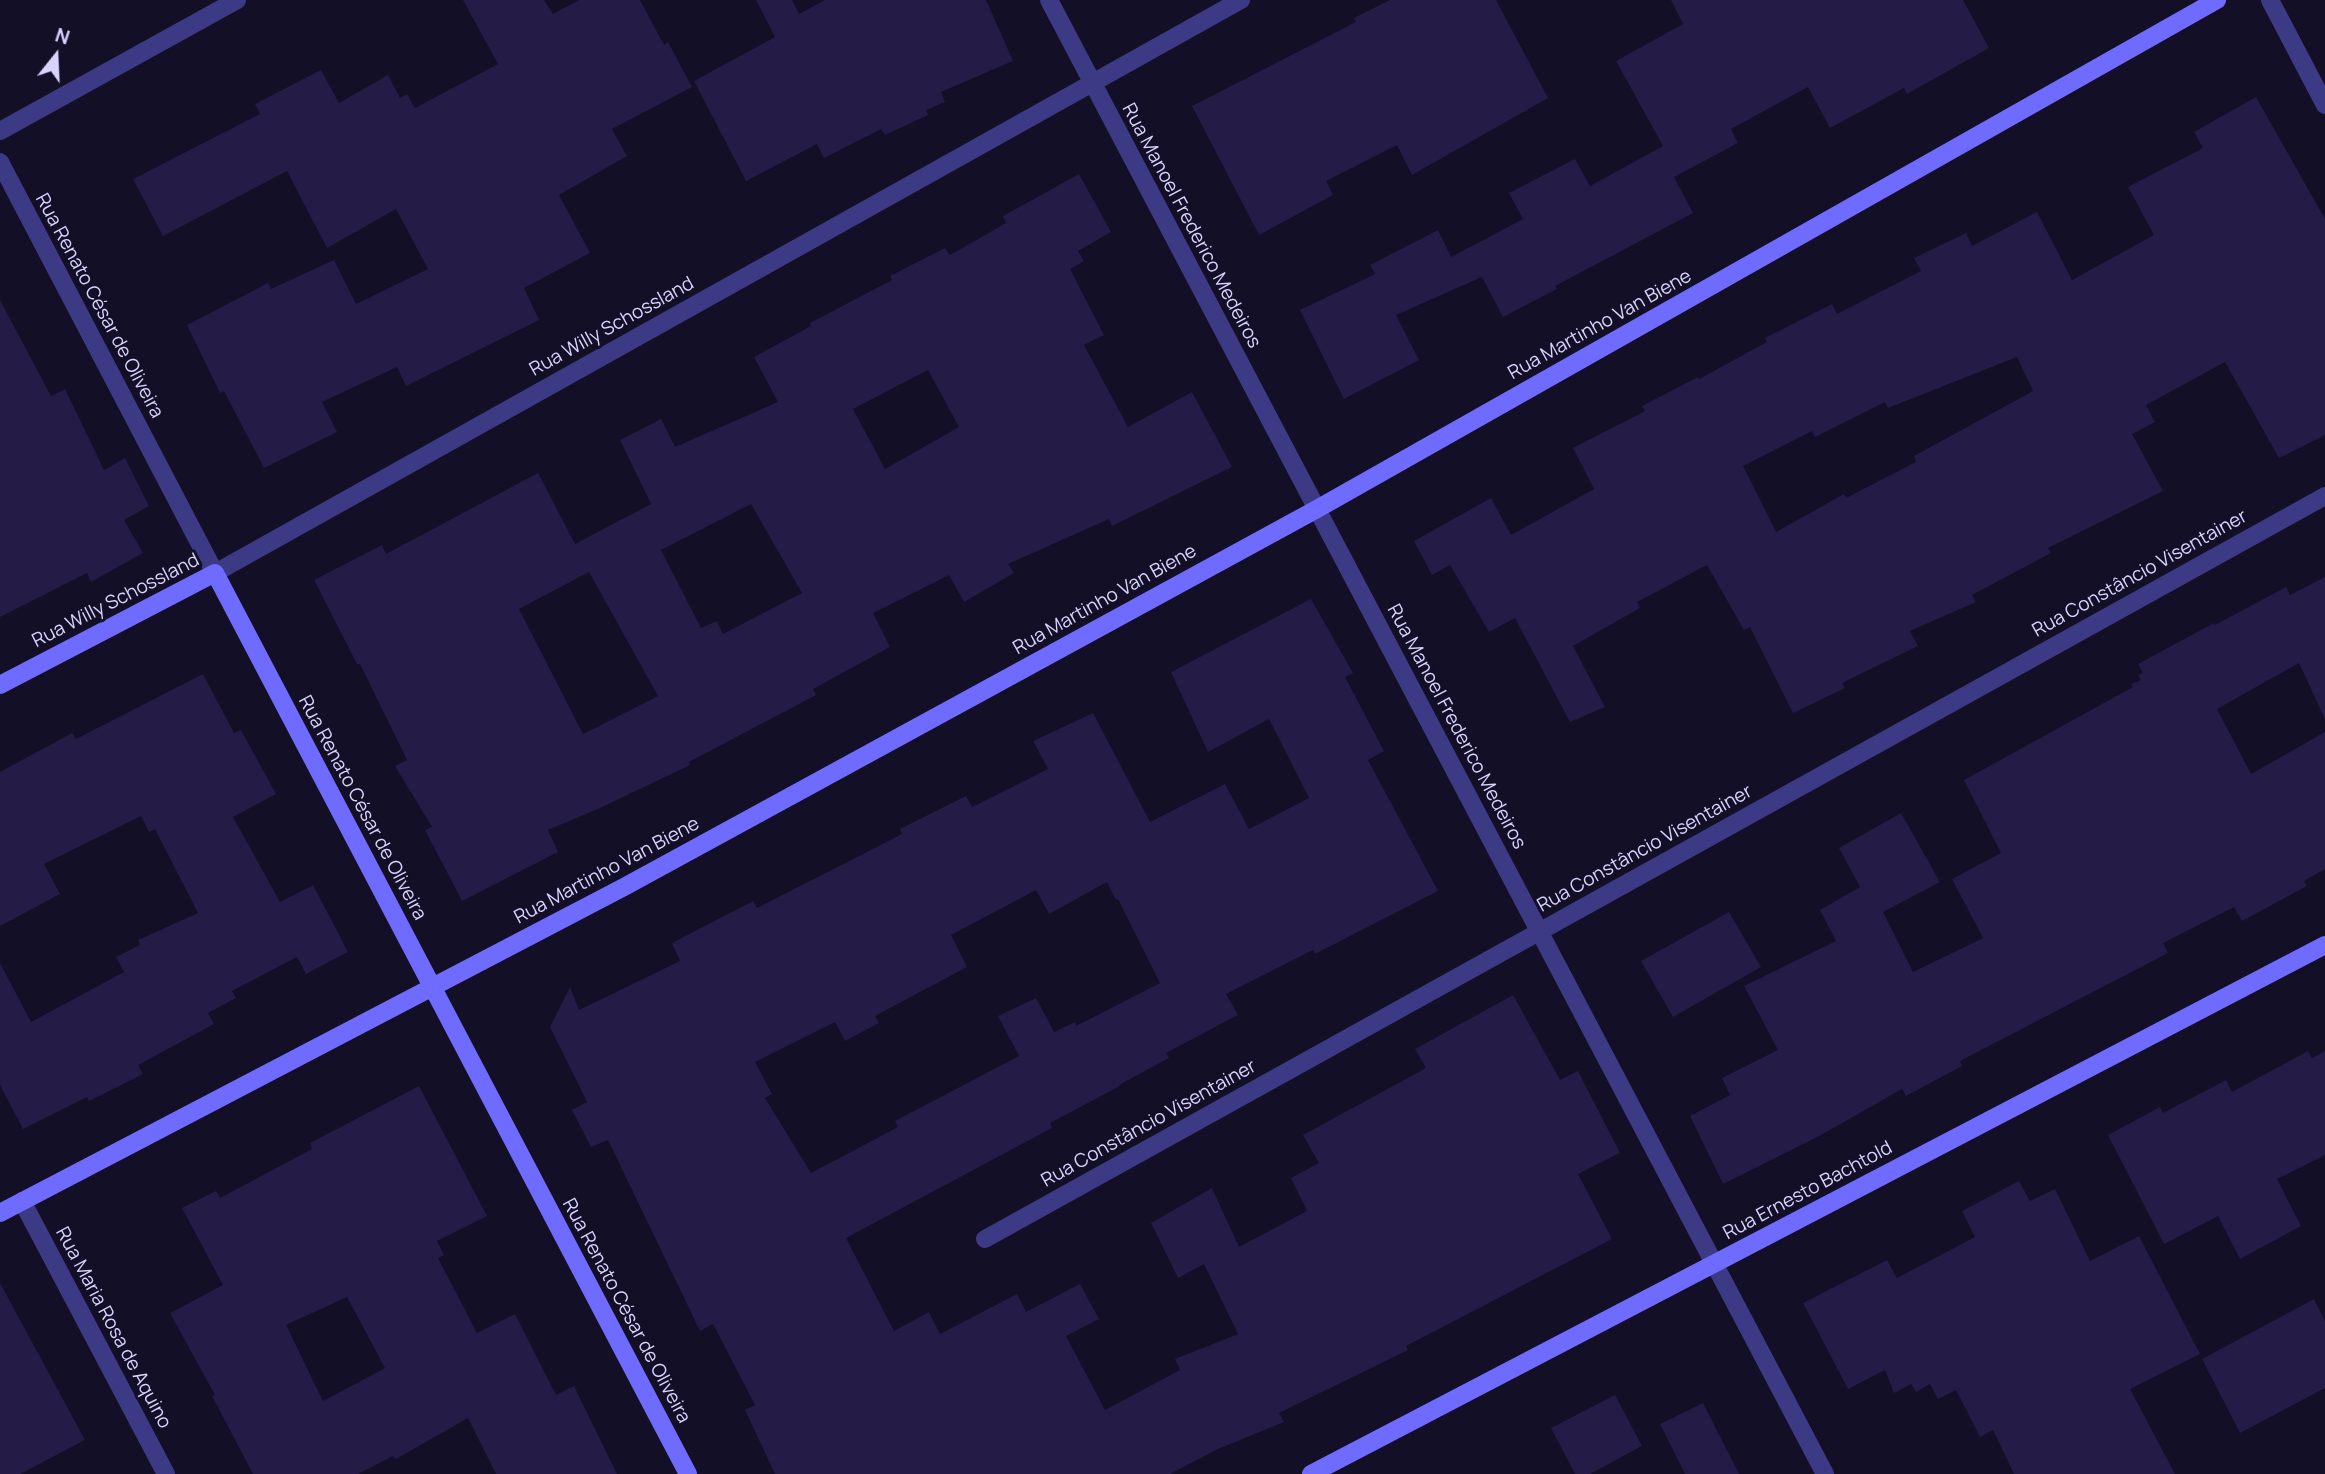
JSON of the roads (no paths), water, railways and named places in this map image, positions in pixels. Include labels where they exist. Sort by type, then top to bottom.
[{"type":"street","points":[[0,131],[237,0]]},
{"type":"street","name":"Rua Manoel Frederico Medeiros","points":[[1049,0],[1825,1474]]},
{"type":"street","name":"Rua Willy Schossland","points":[[0,685],[215,573],[1241,0]]},
{"type":"street","name":"Rua Martinho Van Biene","points":[[0,1213],[624,887],[1317,509],[2217,0]]},
{"type":"street","points":[[2270,0],[2325,105]]},
{"type":"street","name":"Rua Renato César de Oliveira","points":[[0,162],[688,1474]]},
{"type":"street","name":"Rua Constâncio Visentainer","points":[[985,1239],[2325,496]]},
{"type":"street","name":"Rua Ernesto Bachtold","points":[[1311,1474],[2325,945]]},
{"type":"street","name":"Rua Maria Rosa de Aquino","points":[[22,1201],[166,1474]]}]
